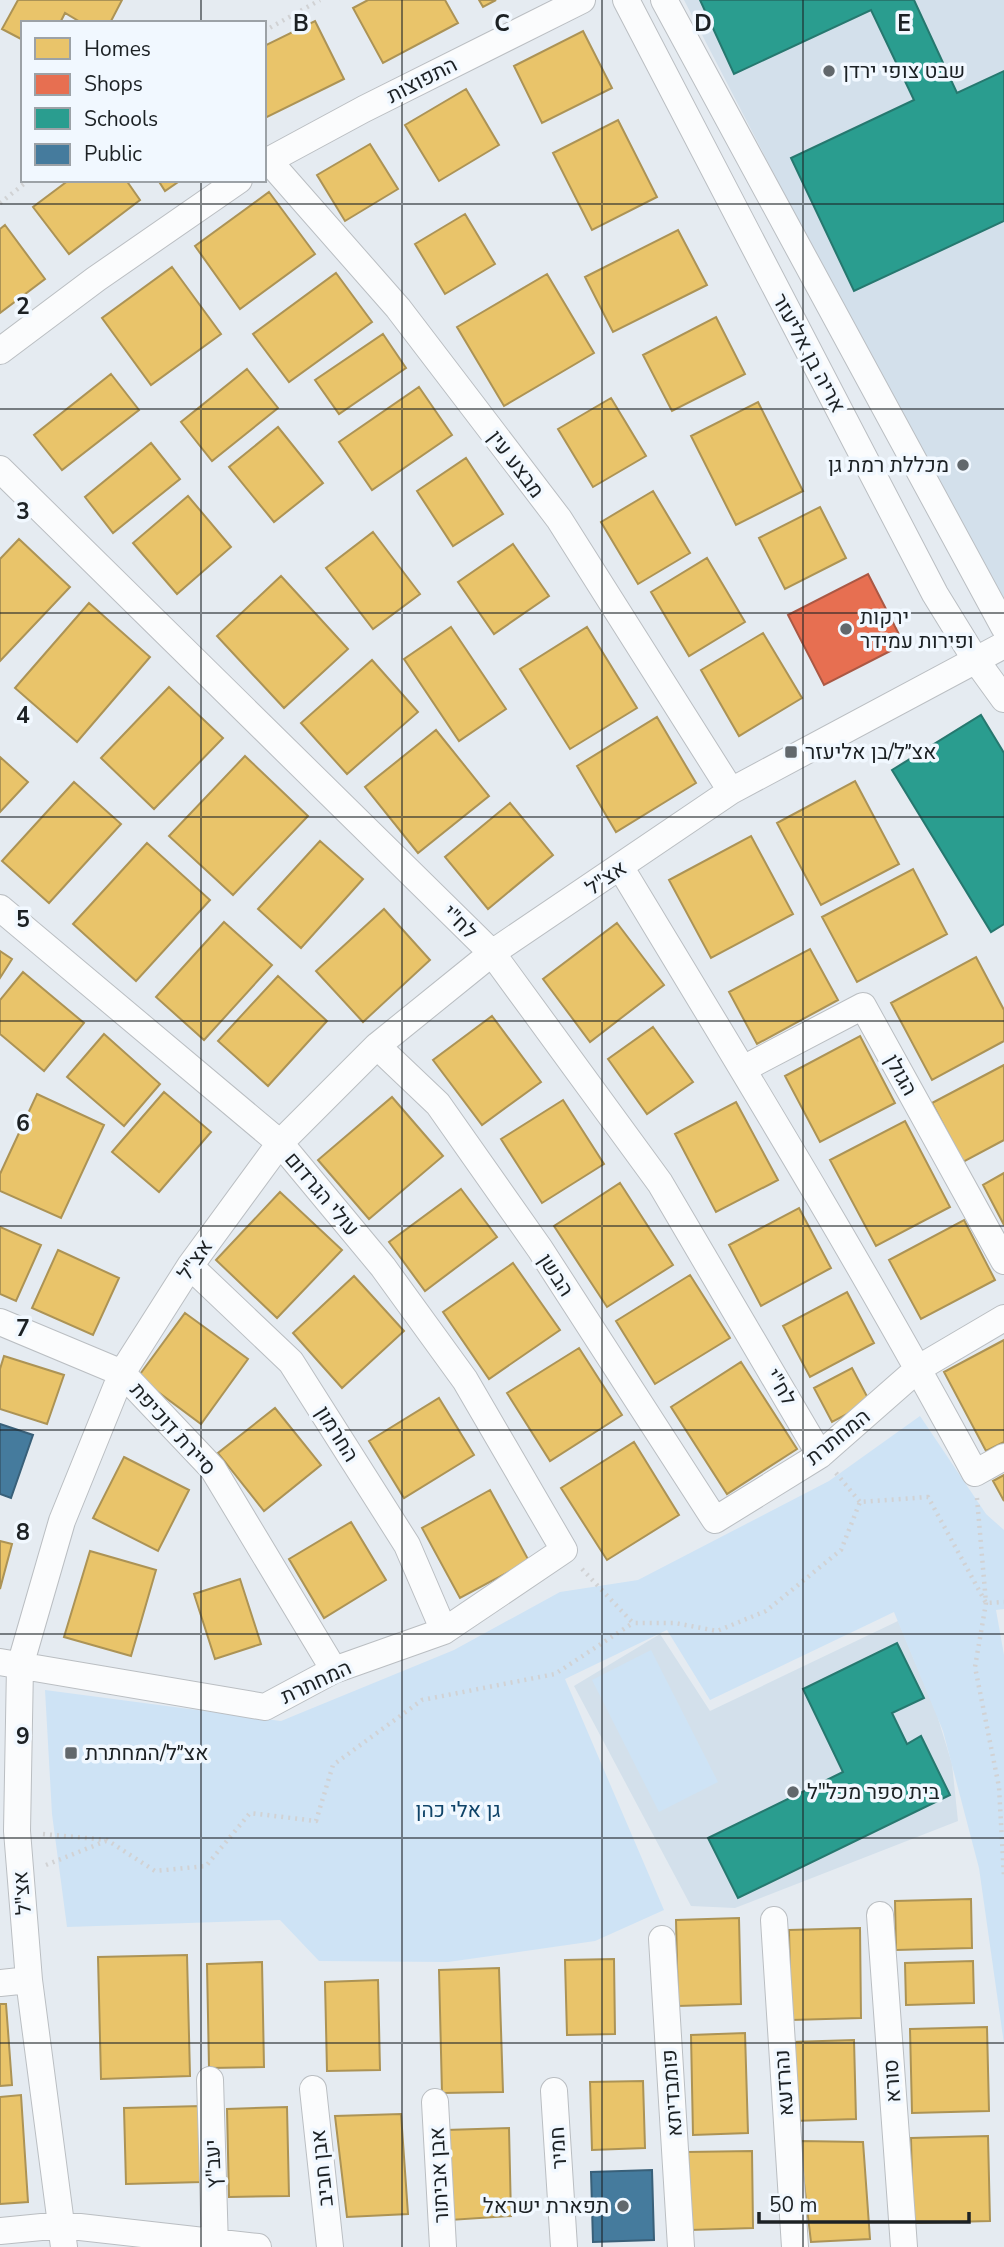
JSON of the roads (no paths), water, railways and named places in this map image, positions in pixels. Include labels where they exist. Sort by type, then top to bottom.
[{"type":"street","name":"התפוצות","points":[[266,162],[364,109],[582,0]]},
{"type":"street","name":"אריה בן אליעזר","points":[[626,0],[935,594],[975,659],[1004,699]]},
{"type":"street","name":"אריה בן אליעזר","points":[[664,0],[1004,627]]},
{"type":"street","name":"מבצע עין","points":[[266,162],[398,308],[559,519],[731,791]]},
{"type":"street","points":[[0,351],[96,279],[236,182]]},
{"type":"street","name":"לח\"י","points":[[0,469],[492,953],[660,1183],[820,1455]]},
{"type":"street","name":"אצ\"ל","points":[[63,2236],[29,1980],[17,1831],[10,1664],[62,1521],[122,1373],[190,1266],[280,1143],[377,1046],[492,953],[731,791],[1004,645]]},
{"type":"street","points":[[621,868],[919,1368],[975,1473],[1004,1457]]},
{"type":"street","name":"עולי הגרדום","points":[[0,908],[280,1143],[383,1267],[465,1380],[564,1550]]},
{"type":"street","name":"הגולן","points":[[743,1069],[863,1006],[1004,1261]]},
{"type":"street","name":"הבשן","points":[[377,1046],[438,1104],[540,1249],[715,1520]]},
{"type":"street","name":"החרמון","points":[[190,1266],[291,1362],[407,1545],[444,1631]]},
{"type":"street","points":[[919,1368],[1004,1318]]},
{"type":"street","name":"סיירת דוכיפת","points":[[0,1322],[122,1373],[213,1469],[334,1670]]},
{"type":"street","name":"המחתרת","points":[[715,1520],[820,1455],[919,1368]]},
{"type":"street","name":"המחתרת","points":[[10,1664],[265,1707],[334,1670],[444,1631],[564,1550]]},
{"type":"street","name":"סורא","points":[[880,1915],[904,2247]]},
{"type":"street","name":"נהרדעא","points":[[774,1920],[795,2247]]},
{"type":"street","name":"פומבדיתא","points":[[662,1939],[681,2247]]},
{"type":"street","points":[[0,1983],[29,1980]]},
{"type":"street","name":"יעב\"ץ","points":[[210,2080],[215,2245]]},
{"type":"street","name":"אבן חביב","points":[[313,2090],[330,2247]]},
{"type":"street","name":"חמיר","points":[[554,2091],[564,2247]]},
{"type":"street","name":"אבן אביתור","points":[[435,2102],[443,2247]]},
{"type":"street","points":[[0,2231],[258,2247]]},
{"type":"place","name":"שבט צופי ירדן","points":[[829,71]]},
{"type":"place","name":"מכללת רמת גן","points":[[963,465]]},
{"type":"place","name":"ירקות ופירות עמידר","points":[[846,629]]},
{"type":"place","name":"אצ״ל/בן אליעזר","points":[[791,752]]},
{"type":"place","name":"אצ״ל/המחתרת","points":[[71,1753]]},
{"type":"place","name":"בית ספר מכל\"ל","points":[[793,1792]]},
{"type":"place","name":"תפארת ישראל","points":[[623,2206]]},
{"type":"park label","name":"גן אלי כהן","points":[[458,1810]]}]
